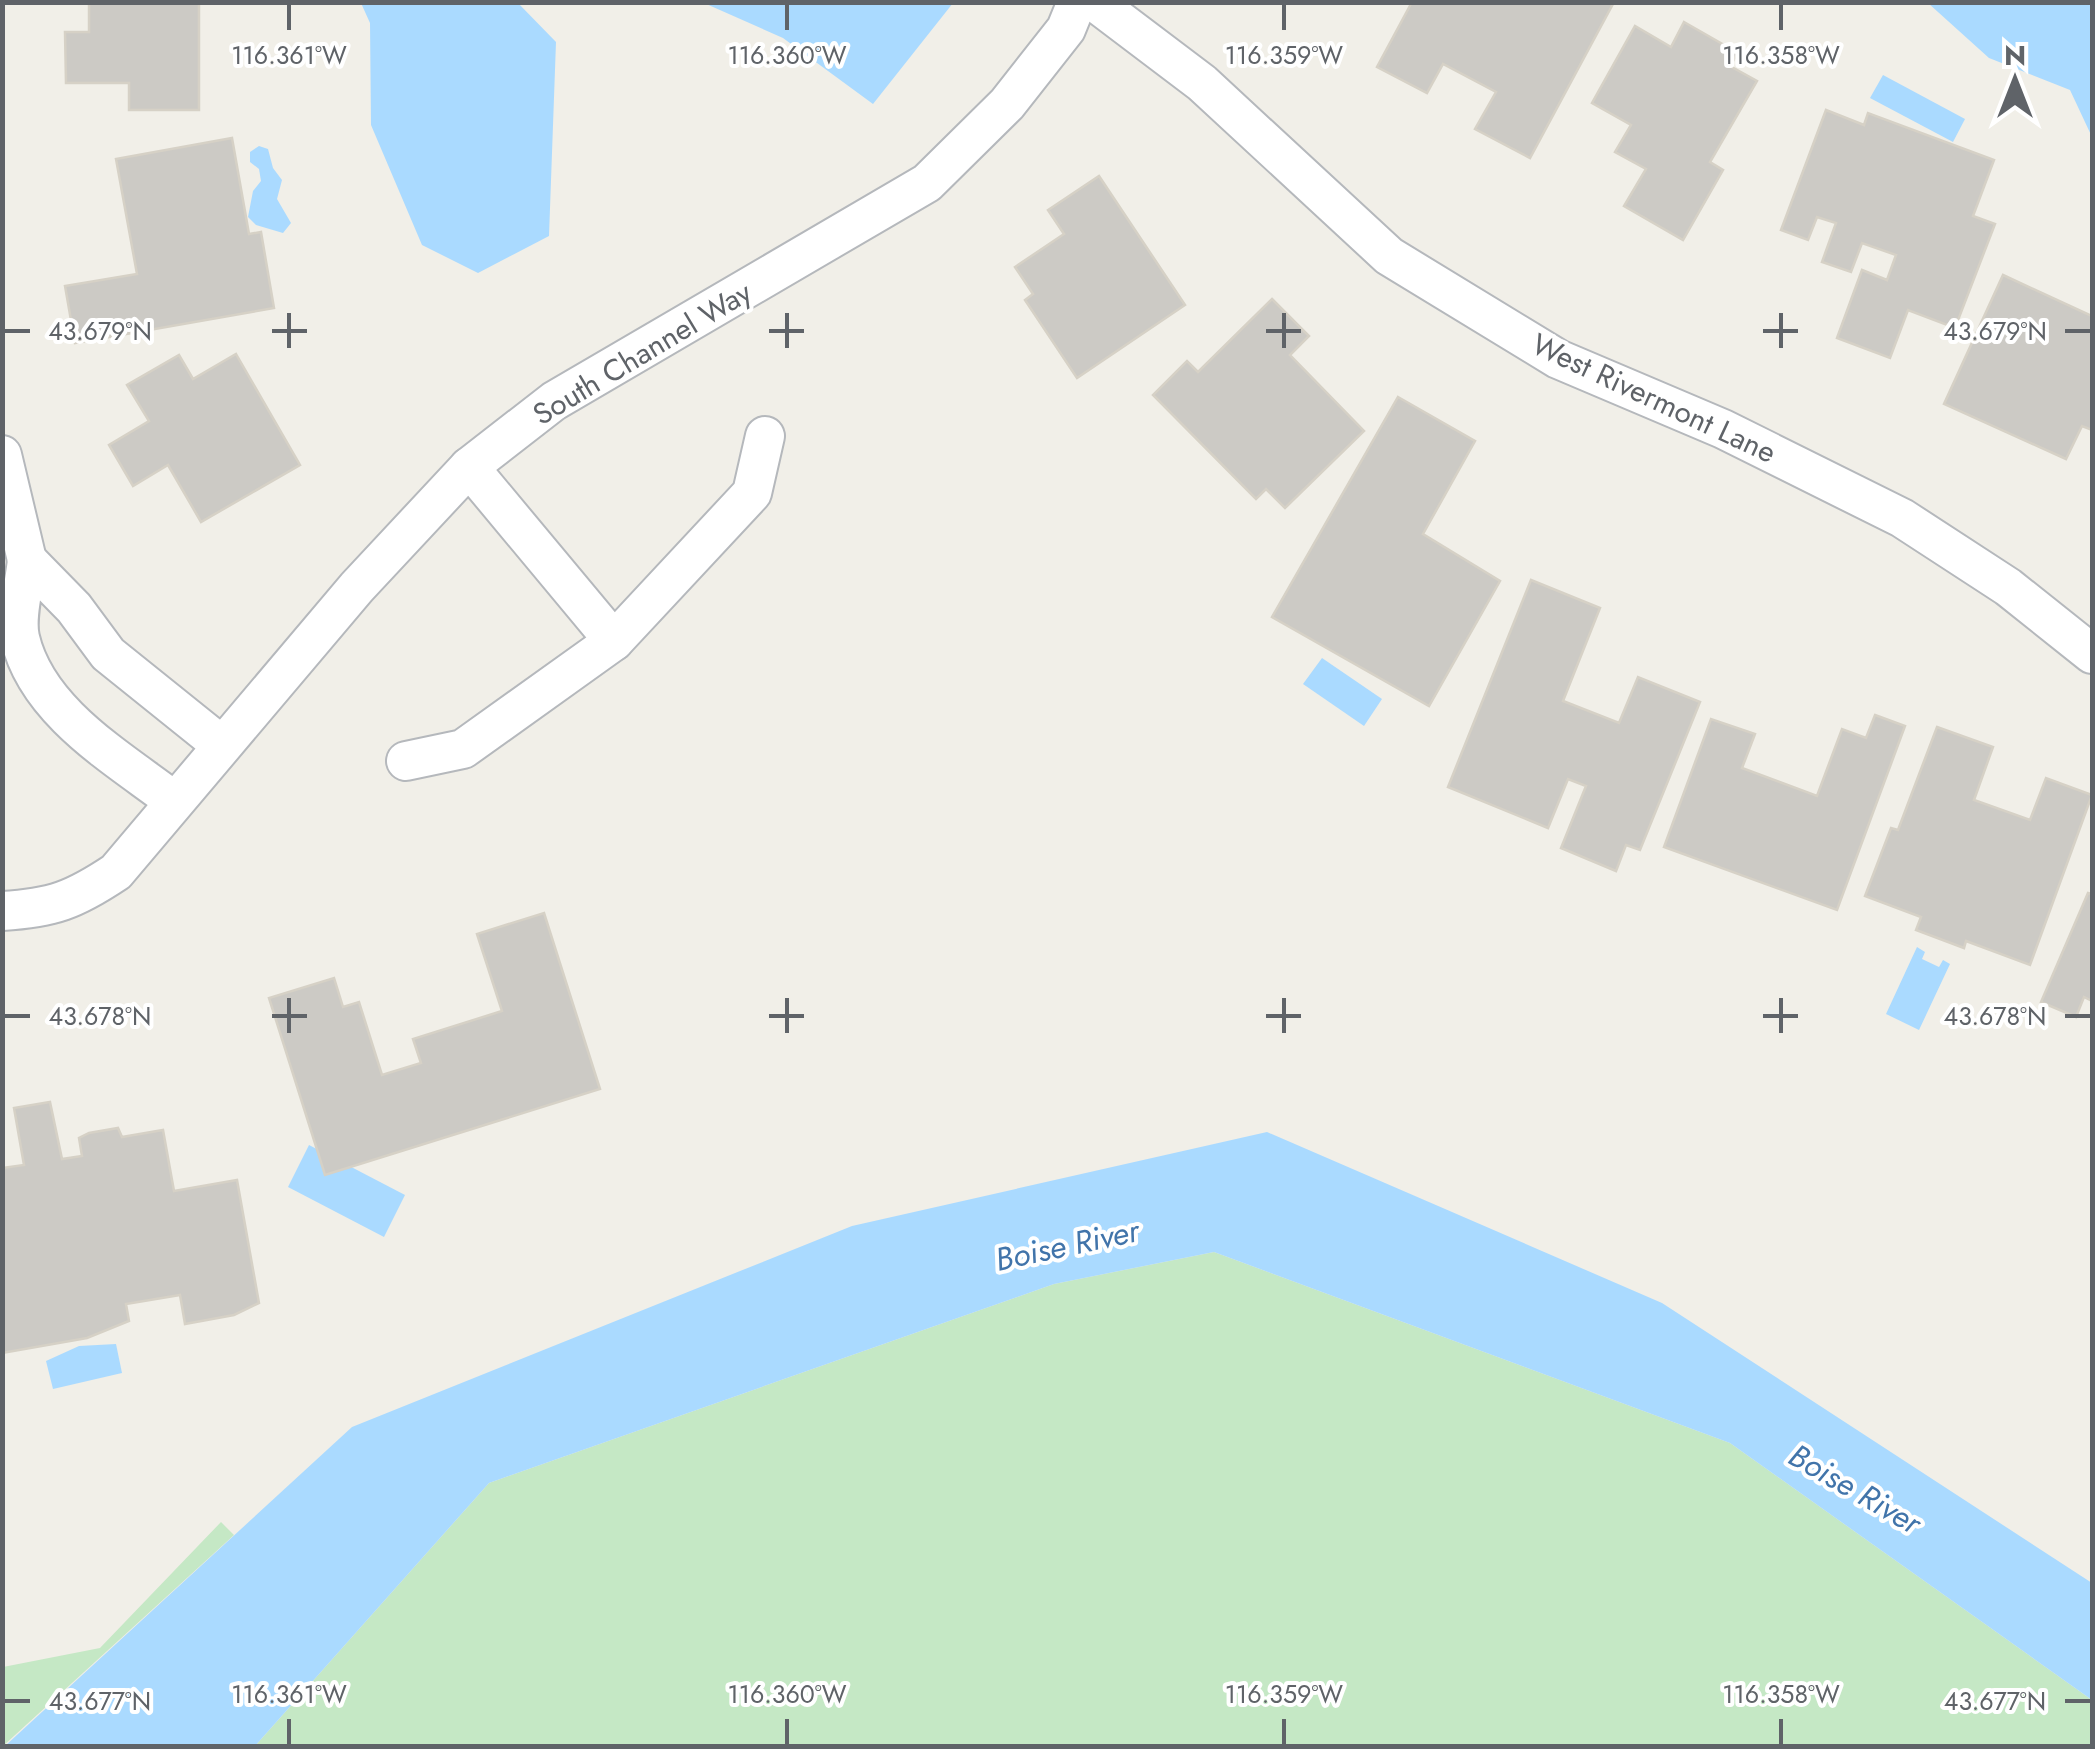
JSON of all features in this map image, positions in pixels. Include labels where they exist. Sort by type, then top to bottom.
[{"type":"street","name":"South Channel Way","points":[[2,911],[43,908],[75,900],[116,872],[220,744],[469,467],[554,401],[927,183],[1007,104],[1066,29],[1078,2]]},
{"type":"street","name":"West Rivermont Lane","points":[[1094,2],[1202,83],[1389,256],[1558,359],[1723,429],[1902,518],[2008,587],[2092,654]]},
{"type":"street","points":[[406,761],[463,749],[614,641],[752,493],[765,436]]},
{"type":"street","points":[[2,455],[27,560],[20,636],[45,693],[84,732],[174,801]]},
{"type":"street","points":[[469,467],[614,641]]},
{"type":"street","points":[[27,560],[74,608],[108,654],[220,744]]},
{"type":"green space","points":[[1214,1252],[1730,1443],[2092,1700],[2092,1746],[255,1746],[489,1483],[1054,1284]]},
{"type":"green space","points":[[221,1522],[234,1535],[3,1746],[3,1667],[100,1648]]},
{"type":"water","points":[[361,3],[518,3],[556,42],[549,236],[478,273],[422,245],[371,125],[370,23]]},
{"type":"water","points":[[704,3],[953,3],[873,104],[783,38]]},
{"type":"water","points":[[1928,3],[2092,3],[2092,137],[2070,90],[1989,58]]},
{"type":"water","points":[[1883,75],[1965,119],[1953,142],[1870,98]]},
{"type":"water","points":[[259,146],[268,149],[273,168],[282,180],[277,199],[291,223],[283,233],[256,225],[248,217],[253,191],[261,181],[259,169],[250,162],[250,152]]},
{"type":"water","points":[[1322,658],[1382,699],[1364,726],[1303,684]]},
{"type":"water","points":[[1917,947],[1925,952],[1922,959],[1939,967],[1943,960],[1950,964],[1919,1030],[1886,1014]]},
{"type":"water","name":"Boise River","points":[[1267,1132],[1662,1303],[2092,1583],[2092,1700],[1730,1443],[1214,1252],[1054,1284],[489,1483],[255,1746],[5,1746],[352,1427],[852,1226]]},
{"type":"water","points":[[309,1145],[405,1195],[384,1237],[288,1187]]},
{"type":"water","points":[[116,1344],[122,1373],[53,1389],[46,1361],[79,1346]]},
{"type":"building","points":[[89,2],[199,2],[199,110],[129,110],[129,83],[66,83],[65,32],[89,32]]},
{"type":"building","points":[[1412,2],[1614,2],[1530,158],[1475,129],[1496,92],[1443,64],[1427,93],[1377,67]]},
{"type":"building","points":[[1684,22],[1738,53],[1730,66],[1757,81],[1710,162],[1723,170],[1683,240],[1624,206],[1646,169],[1615,152],[1631,125],[1592,103],[1635,26],[1671,47]]},
{"type":"building","points":[[1826,110],[1864,125],[1868,113],[1994,160],[1973,216],[1995,224],[1955,328],[1908,310],[1890,358],[1837,338],[1862,270],[1887,280],[1896,255],[1862,243],[1851,272],[1822,262],[1836,223],[1817,217],[1808,240],[1781,230]]},
{"type":"building","points":[[232,138],[249,234],[261,232],[274,308],[75,343],[65,286],[137,274],[116,159]]},
{"type":"building","points":[[1099,176],[1185,305],[1077,378],[1025,300],[1033,294],[1015,267],[1064,234],[1048,210]]},
{"type":"building","points":[[2003,275],[2092,316],[2092,430],[2082,426],[2066,459],[1944,404]]},
{"type":"building","points":[[1272,299],[1309,336],[1290,355],[1364,431],[1285,508],[1266,489],[1256,499],[1153,395],[1187,361],[1198,372]]},
{"type":"building","points":[[236,354],[300,465],[201,522],[168,465],[133,486],[109,445],[149,421],[127,385],[179,355],[193,379]]},
{"type":"building","points":[[1398,397],[1475,441],[1423,534],[1500,581],[1429,706],[1272,617]]},
{"type":"building","points":[[1531,580],[1600,608],[1563,701],[1619,723],[1638,677],[1700,702],[1640,850],[1626,845],[1616,871],[1561,848],[1586,786],[1568,779],[1548,828],[1448,787]]},
{"type":"building","points":[[1875,715],[1905,726],[1837,910],[1664,847],[1711,719],[1755,734],[1742,768],[1817,796],[1842,729],[1866,738]]},
{"type":"building","points":[[1937,727],[1993,747],[1974,800],[2030,820],[2046,778],[2092,795],[2030,965],[1966,941],[1964,948],[1916,930],[1921,917],[1865,896],[1891,828],[1898,830]]},
{"type":"building","points":[[2088,893],[2092,894],[2092,1001],[2084,997],[2076,1017],[2041,1002]]},
{"type":"building","points":[[544,913],[600,1089],[325,1175],[269,998],[334,978],[343,1007],[359,1002],[382,1075],[421,1063],[413,1039],[502,1011],[477,934]]},
{"type":"building","points":[[50,1102],[62,1159],[82,1156],[79,1138],[89,1133],[118,1128],[122,1137],[163,1130],[174,1191],[237,1180],[259,1303],[234,1315],[185,1324],[180,1295],[126,1304],[129,1321],[87,1338],[2,1353],[2,1168],[24,1165],[14,1108]]}]
